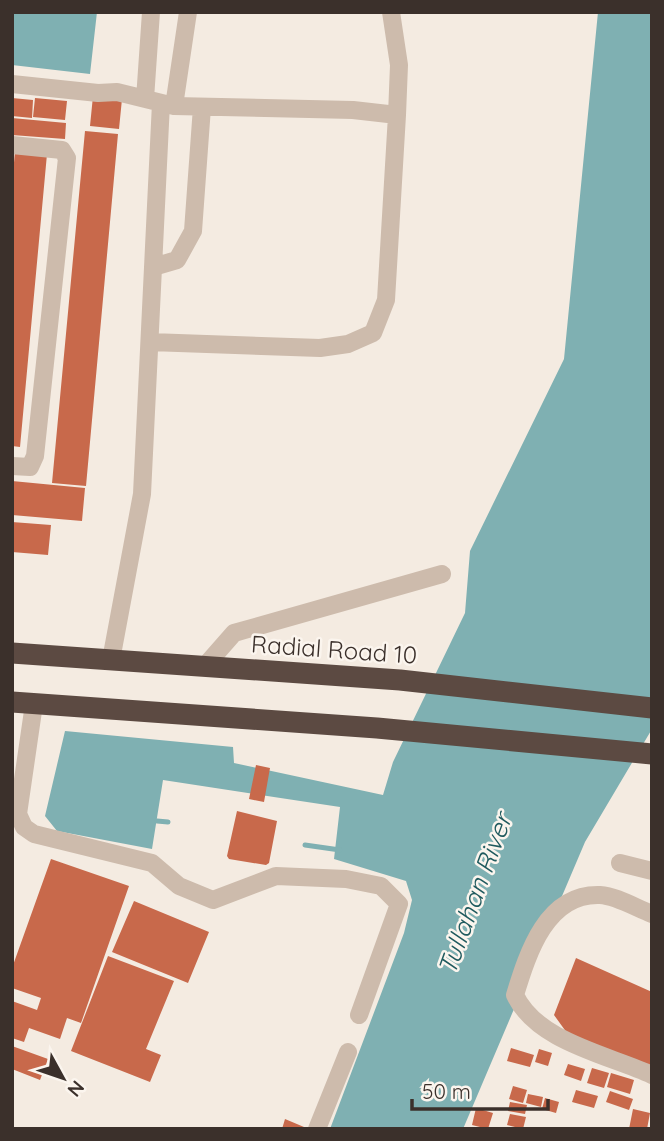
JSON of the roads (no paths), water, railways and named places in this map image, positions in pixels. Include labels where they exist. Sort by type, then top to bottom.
[{"type":"highway","name":"Radial Road 10","points":[[12,653],[400,680],[652,708]]},
{"type":"highway","points":[[12,702],[377,728],[652,754]]},
{"type":"lane","points":[[111,660],[142,494],[160,102],[150,12]]},
{"type":"lane","points":[[160,102],[188,12]]},
{"type":"lane","points":[[150,342],[320,348],[348,344],[373,333],[386,300],[397,115],[398,65],[391,12]]},
{"type":"lane","points":[[12,84],[98,93],[117,92],[160,102],[202,107],[353,110],[397,115]]},
{"type":"lane","points":[[153,267],[177,260],[193,231],[202,107]]},
{"type":"lane","points":[[12,145],[62,150],[67,158],[35,456],[30,467],[12,466]]},
{"type":"lane","points":[[205,666],[234,634],[442,574]]},
{"type":"lane","points":[[34,704],[18,814],[24,827],[34,835],[152,863],[179,886],[213,900],[276,876],[346,879],[381,886],[399,904],[359,1015]]},
{"type":"lane","points":[[620,863],[652,871]]},
{"type":"lane","points":[[652,914],[603,895],[566,901],[548,920],[530,951],[516,995],[530,1014],[560,1036],[652,1075]]},
{"type":"lane","points":[[317,1129],[348,1052]]},
{"type":"water","points":[[12,12],[97,12],[90,74],[12,65]]},
{"type":"water","name":"Tullahan River","points":[[598,12],[652,12],[652,729],[585,842],[463,1129],[330,1129],[404,933],[412,900],[406,881],[334,859],[340,807],[163,780],[152,849],[57,831],[45,816],[65,731],[233,747],[234,763],[383,795],[393,762],[465,613],[470,551],[564,359]]},
{"type":"waterway","points":[[157,821],[168,822]]},
{"type":"waterway","points":[[305,845],[340,850]]}]
